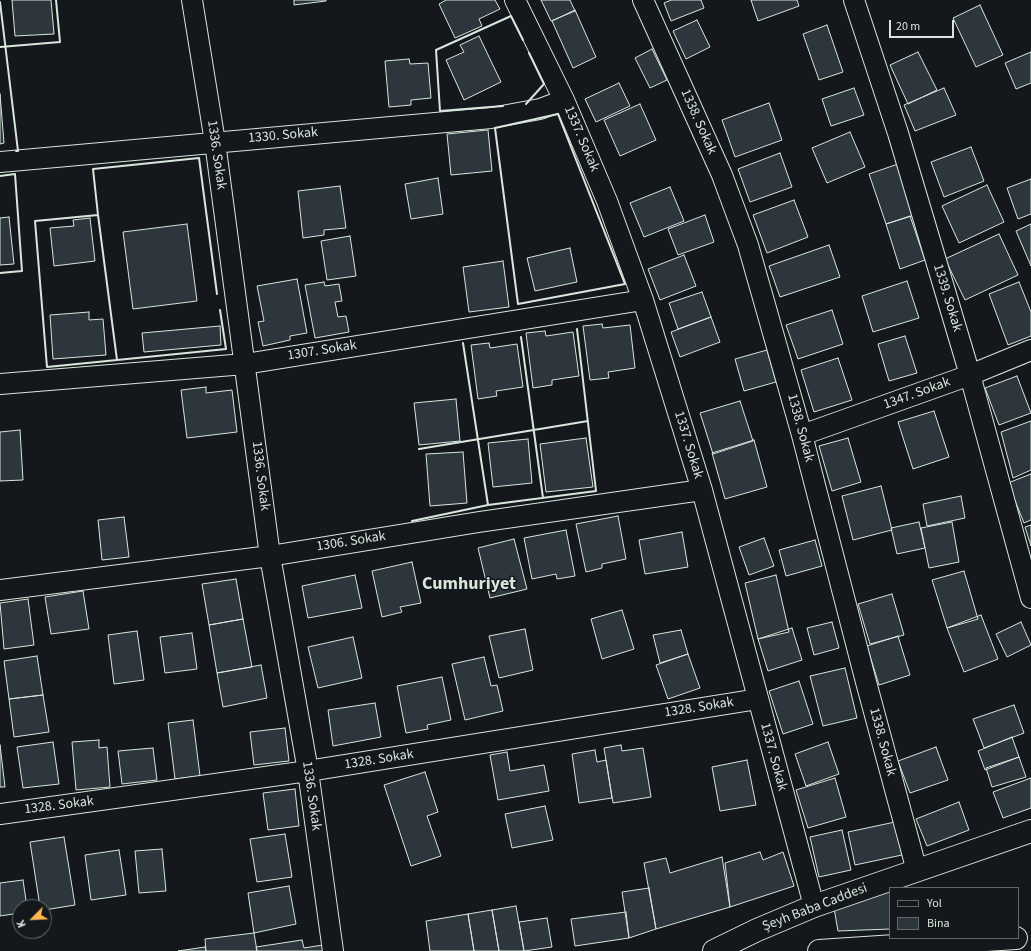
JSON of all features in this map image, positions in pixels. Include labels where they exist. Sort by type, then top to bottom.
[{"type":"street","name":"1336. Sokak","points":[[192,0],[214,142],[270,556],[308,772],[333,951]]},
{"type":"street","name":"1337. Sokak","points":[[515,0],[564,100],[607,201],[642,300],[702,490],[814,906]]},
{"type":"street","name":"1338. Sokak","points":[[643,0],[722,175],[748,245],[802,435],[866,682],[917,870]]},
{"type":"street","name":"1339. Sokak","points":[[854,0],[896,126],[970,375],[1031,598]]},
{"type":"street","name":"1330. Sokak","points":[[0,162],[491,118],[540,109],[564,100]]},
{"type":"street","name":"1307. Sokak","points":[[0,384],[245,364],[642,300]]},
{"type":"street","name":"1347. Sokak","points":[[802,435],[970,375],[1031,350]]},
{"type":"street","name":"1306. Sokak","points":[[0,590],[270,556],[480,522],[702,490]]},
{"type":"street","name":"1328. Sokak","points":[[0,814],[308,772],[758,699]]},
{"type":"street","name":"Şeyh Baba Caddesi","points":[[714,951],[757,930],[814,906],[1031,831]]},
{"type":"street","points":[[1019,938],[1031,937]]},
{"type":"street","points":[[819,951],[1002,939]]},
{"type":"building","points":[[12,0],[51,0],[54,34],[15,36]]},
{"type":"building","points":[[294,0],[326,0],[326,1],[294,5]]},
{"type":"building","points":[[446,0],[495,0],[500,9],[479,19],[482,26],[455,38],[439,4]]},
{"type":"building","points":[[541,0],[570,0],[575,11],[551,21]]},
{"type":"building","points":[[671,0],[701,0],[704,8],[671,21],[664,3]]},
{"type":"building","points":[[751,0],[797,0],[799,6],[758,21]]},
{"type":"building","points":[[980,5],[1003,55],[976,67],[953,18]]},
{"type":"building","points":[[575,10],[596,57],[573,68],[552,21]]},
{"type":"building","points":[[697,20],[710,47],[686,59],[673,31]]},
{"type":"building","points":[[827,25],[843,72],[819,80],[803,34]]},
{"type":"building","points":[[479,36],[501,82],[464,100],[446,60],[464,52],[460,45]]},
{"type":"building","points":[[652,49],[667,80],[650,88],[635,58]]},
{"type":"building","points":[[918,52],[937,90],[908,104],[890,65]]},
{"type":"building","points":[[1031,52],[1031,83],[1016,89],[1005,63]]},
{"type":"building","points":[[409,59],[410,64],[428,63],[431,98],[411,100],[411,105],[389,107],[385,61]]},
{"type":"building","points":[[619,83],[630,106],[596,122],[585,99]]},
{"type":"building","points":[[854,88],[864,115],[831,126],[822,99]]},
{"type":"building","points":[[944,88],[956,115],[915,131],[904,105]]},
{"type":"building","points":[[0,94],[4,143],[0,144]]},
{"type":"building","points":[[769,103],[782,140],[735,157],[722,120]]},
{"type":"building","points":[[640,104],[656,140],[620,156],[604,120]]},
{"type":"building","points":[[488,130],[492,171],[451,175],[447,134]]},
{"type":"building","points":[[850,132],[865,167],[827,183],[812,148]]},
{"type":"building","points":[[971,147],[984,181],[944,197],[931,162]]},
{"type":"building","points":[[780,153],[792,187],[750,202],[738,169]]},
{"type":"building","points":[[898,164],[915,215],[886,224],[869,174]]},
{"type":"building","points":[[438,178],[443,214],[411,219],[405,184]]},
{"type":"building","points":[[1031,179],[1031,214],[1018,219],[1007,188]]},
{"type":"building","points":[[987,185],[1004,222],[959,243],[942,206]]},
{"type":"building","points":[[340,186],[346,228],[324,230],[324,235],[303,238],[298,191]]},
{"type":"building","points":[[670,187],[684,221],[644,237],[630,203]]},
{"type":"building","points":[[794,200],[808,237],[767,253],[753,215]]},
{"type":"building","points":[[705,215],[714,242],[678,255],[668,229]]},
{"type":"building","points":[[910,216],[925,260],[900,269],[886,224]]},
{"type":"building","points":[[9,217],[14,264],[0,265],[0,218]]},
{"type":"building","points":[[90,218],[95,261],[54,266],[50,228],[74,226],[73,220]]},
{"type":"building","points":[[187,224],[197,301],[133,309],[123,232]]},
{"type":"building","points":[[1031,224],[1031,266],[1016,231]]},
{"type":"building","points":[[999,234],[1018,275],[965,300],[945,259]]},
{"type":"building","points":[[350,236],[356,276],[327,280],[321,241]]},
{"type":"building","points":[[829,245],[840,277],[780,297],[769,266]]},
{"type":"building","points":[[570,248],[577,282],[535,291],[527,258]]},
{"type":"building","points":[[684,255],[696,286],[660,300],[648,269]]},
{"type":"building","points":[[503,261],[509,307],[469,312],[463,267]]},
{"type":"building","points":[[297,279],[307,333],[290,336],[290,340],[263,346],[258,322],[264,321],[257,286]]},
{"type":"building","points":[[907,281],[919,318],[873,332],[862,296]]},
{"type":"building","points":[[324,282],[325,286],[339,284],[342,301],[335,302],[338,317],[346,316],[349,332],[315,338],[305,285]]},
{"type":"building","points":[[1019,282],[1031,312],[1031,336],[1008,345],[989,294]]},
{"type":"building","points":[[702,292],[711,317],[678,329],[669,303]]},
{"type":"building","points":[[832,310],[843,344],[798,359],[786,325]]},
{"type":"building","points":[[89,312],[89,320],[103,319],[106,355],[53,359],[50,315]]},
{"type":"building","points":[[711,317],[720,342],[680,357],[671,332]]},
{"type":"building","points":[[602,324],[603,328],[630,325],[635,368],[608,372],[609,378],[590,380],[583,326]]},
{"type":"building","points":[[220,326],[221,345],[144,352],[142,333]]},
{"type":"building","points":[[545,331],[546,336],[573,332],[579,376],[552,380],[552,385],[533,388],[526,333]]},
{"type":"building","points":[[905,336],[917,373],[889,381],[878,344]]},
{"type":"building","points":[[489,343],[490,348],[517,344],[523,387],[496,391],[497,396],[478,399],[471,345]]},
{"type":"building","points":[[767,350],[776,382],[744,391],[735,359]]},
{"type":"building","points":[[838,358],[852,400],[814,412],[801,370]]},
{"type":"building","points":[[1017,376],[1031,413],[999,425],[985,388]]},
{"type":"building","points":[[206,387],[206,393],[232,390],[237,432],[187,438],[181,390]]},
{"type":"building","points":[[456,399],[460,441],[419,445],[414,403]]},
{"type":"building","points":[[740,401],[753,441],[713,454],[700,413]]},
{"type":"building","points":[[934,411],[949,457],[913,469],[898,422]]},
{"type":"building","points":[[1031,421],[1031,470],[1013,478],[1001,432]]},
{"type":"building","points":[[20,430],[23,480],[0,481],[0,432]]},
{"type":"building","points":[[586,438],[593,487],[546,492],[540,444]]},
{"type":"building","points":[[848,438],[861,482],[832,491],[819,446]]},
{"type":"building","points":[[528,439],[532,483],[493,487],[488,443]]},
{"type":"building","points":[[754,440],[767,487],[725,499],[712,453]]},
{"type":"building","points":[[463,452],[467,503],[430,506],[426,454]]},
{"type":"building","points":[[1031,474],[1031,520],[1024,523],[1008,483]]},
{"type":"building","points":[[881,486],[892,530],[853,540],[842,496]]},
{"type":"building","points":[[961,496],[965,518],[927,526],[923,504]]},
{"type":"building","points":[[618,516],[626,559],[602,564],[602,568],[586,572],[576,524]]},
{"type":"building","points":[[124,517],[129,557],[102,560],[98,520]]},
{"type":"building","points":[[919,522],[925,548],[897,554],[891,528]]},
{"type":"building","points":[[952,522],[959,562],[929,568],[921,528]]},
{"type":"building","points":[[1031,525],[1031,546],[1025,527]]},
{"type":"building","points":[[566,530],[575,576],[557,579],[556,574],[532,579],[524,538]]},
{"type":"building","points":[[682,532],[688,567],[645,574],[639,540]]},
{"type":"building","points":[[764,538],[774,566],[749,575],[739,547]]},
{"type":"building","points":[[514,539],[527,589],[490,598],[478,548]]},
{"type":"building","points":[[815,540],[822,566],[786,576],[779,550]]},
{"type":"building","points":[[412,562],[421,603],[400,607],[402,612],[382,617],[372,571]]},
{"type":"building","points":[[964,571],[978,619],[947,628],[932,580]]},
{"type":"building","points":[[355,575],[362,608],[308,618],[302,586]]},
{"type":"building","points":[[776,575],[789,632],[758,639],[745,583]]},
{"type":"building","points":[[236,579],[243,619],[209,625],[202,584]]},
{"type":"building","points":[[83,591],[89,629],[51,634],[45,597]]},
{"type":"building","points":[[892,594],[904,635],[870,644],[858,604]]},
{"type":"building","points":[[28,599],[34,645],[4,649],[0,603]]},
{"type":"building","points":[[622,610],[634,649],[602,659],[591,619]]},
{"type":"building","points":[[981,615],[998,659],[964,672],[947,628]]},
{"type":"building","points":[[243,619],[252,667],[217,673],[209,625]]},
{"type":"building","points":[[832,622],[839,648],[814,655],[807,628]]},
{"type":"building","points":[[1021,622],[1031,645],[1007,657],[996,634]]},
{"type":"building","points":[[792,628],[802,660],[768,671],[758,639]]},
{"type":"building","points":[[525,629],[533,670],[499,678],[489,636]]},
{"type":"building","points":[[681,630],[688,654],[660,663],[653,635]]},
{"type":"building","points":[[137,631],[144,680],[114,684],[108,635]]},
{"type":"building","points":[[192,633],[197,669],[165,673],[160,637]]},
{"type":"building","points":[[898,636],[910,675],[879,685],[867,646]]},
{"type":"building","points":[[353,637],[362,678],[318,688],[308,647]]},
{"type":"building","points":[[688,654],[700,688],[668,699],[656,665]]},
{"type":"building","points":[[37,656],[43,695],[9,699],[4,661]]},
{"type":"building","points":[[484,657],[491,686],[497,685],[503,711],[465,720],[452,664]]},
{"type":"building","points":[[261,665],[267,698],[223,707],[217,673]]},
{"type":"building","points":[[845,668],[857,718],[823,726],[810,676]]},
{"type":"building","points":[[442,677],[451,720],[427,725],[428,729],[406,733],[397,686]]},
{"type":"building","points":[[799,681],[813,724],[783,734],[769,691]]},
{"type":"building","points":[[43,695],[49,732],[14,737],[9,699]]},
{"type":"building","points":[[375,703],[381,737],[333,746],[328,710]]},
{"type":"building","points":[[1014,705],[1024,733],[984,748],[973,719]]},
{"type":"building","points":[[193,720],[200,776],[175,779],[168,723]]},
{"type":"building","points":[[285,728],[289,761],[254,765],[250,732]]},
{"type":"building","points":[[1012,737],[1019,757],[985,770],[978,751]]},
{"type":"building","points":[[99,740],[99,748],[107,747],[110,787],[76,790],[72,742]]},
{"type":"building","points":[[53,742],[59,784],[23,788],[17,747]]},
{"type":"building","points":[[828,742],[839,774],[806,786],[795,754]]},
{"type":"building","points":[[0,745],[5,787],[0,787]]},
{"type":"building","points":[[621,745],[622,751],[643,748],[651,797],[613,803],[604,748]]},
{"type":"building","points":[[936,747],[948,780],[910,793],[898,761]]},
{"type":"building","points":[[153,748],[157,780],[122,784],[118,751]]},
{"type":"building","points":[[595,750],[597,762],[606,760],[612,798],[579,803],[572,754]]},
{"type":"building","points":[[507,752],[510,771],[544,765],[549,791],[498,800],[490,755]]},
{"type":"building","points":[[1019,757],[1026,777],[992,787],[986,768]]},
{"type":"building","points":[[747,760],[756,805],[720,811],[712,767]]},
{"type":"building","points":[[425,772],[438,812],[427,816],[441,856],[411,866],[384,785]]},
{"type":"building","points":[[835,778],[846,817],[808,828],[796,790]]},
{"type":"building","points":[[1031,778],[1031,808],[1003,818],[993,792]]},
{"type":"building","points":[[295,789],[299,826],[268,830],[263,793]]},
{"type":"building","points":[[959,802],[969,830],[927,846],[916,819]]},
{"type":"building","points":[[545,806],[553,840],[512,848],[505,814]]},
{"type":"building","points":[[895,822],[902,855],[855,865],[848,832]]},
{"type":"building","points":[[842,830],[851,870],[819,877],[810,837]]},
{"type":"building","points":[[285,834],[292,877],[257,882],[250,839]]},
{"type":"building","points":[[64,837],[75,905],[52,909],[52,899],[39,899],[30,842]]},
{"type":"building","points":[[162,849],[166,891],[139,893],[135,851]]},
{"type":"building","points":[[119,850],[126,895],[91,900],[85,855]]},
{"type":"building","points":[[760,852],[763,860],[783,852],[794,886],[730,907],[725,863]]},
{"type":"building","points":[[722,857],[730,907],[656,929],[644,863],[666,858],[670,873]]},
{"type":"building","points":[[23,880],[26,899],[12,899],[12,914],[0,916],[0,883]]},
{"type":"building","points":[[289,886],[296,924],[254,933],[248,893]]},
{"type":"building","points":[[649,888],[656,929],[629,938],[622,892]]},
{"type":"building","points":[[889,890],[889,929],[838,931],[834,908]]},
{"type":"building","points":[[516,906],[524,951],[499,951],[492,910]]},
{"type":"building","points":[[492,910],[499,951],[474,951],[468,914]]},
{"type":"building","points":[[626,912],[629,938],[575,946],[571,919]]},
{"type":"building","points":[[468,914],[474,951],[430,951],[426,921]]},
{"type":"building","points":[[547,918],[552,947],[524,951],[519,922]]},
{"type":"building","points":[[254,933],[257,951],[206,951],[205,939]]},
{"type":"building","points":[[302,940],[304,948],[323,945],[324,951],[257,951],[256,947]]},
{"type":"building","points":[[205,947],[206,951],[178,951]]},
{"type":"wall","points":[[0,47],[60,42],[56,0]]},
{"type":"wall","points":[[0,2],[18,151],[16,151]]},
{"type":"wall","points":[[503,106],[440,111],[436,50],[511,16],[523,40]]},
{"type":"wall","points":[[526,104],[544,84],[529,53]]},
{"type":"wall","points":[[558,114],[625,284],[518,304],[495,128],[558,114]]},
{"type":"wall","points":[[98,215],[93,169],[199,158],[217,294]]},
{"type":"wall","points":[[0,176],[15,174],[22,271],[0,273]]},
{"type":"wall","points":[[98,215],[117,360],[47,367],[35,221],[98,215]]},
{"type":"wall","points":[[117,360],[226,349],[220,310]]},
{"type":"wall","points":[[412,521],[488,505],[596,491],[577,329]]},
{"type":"wall","points":[[521,337],[543,498]]},
{"type":"wall","points":[[463,343],[488,505]]},
{"type":"wall","points":[[419,449],[588,421]]},
{"type":"district","name":"Cumhuriyet","points":[[469,585]]}]
